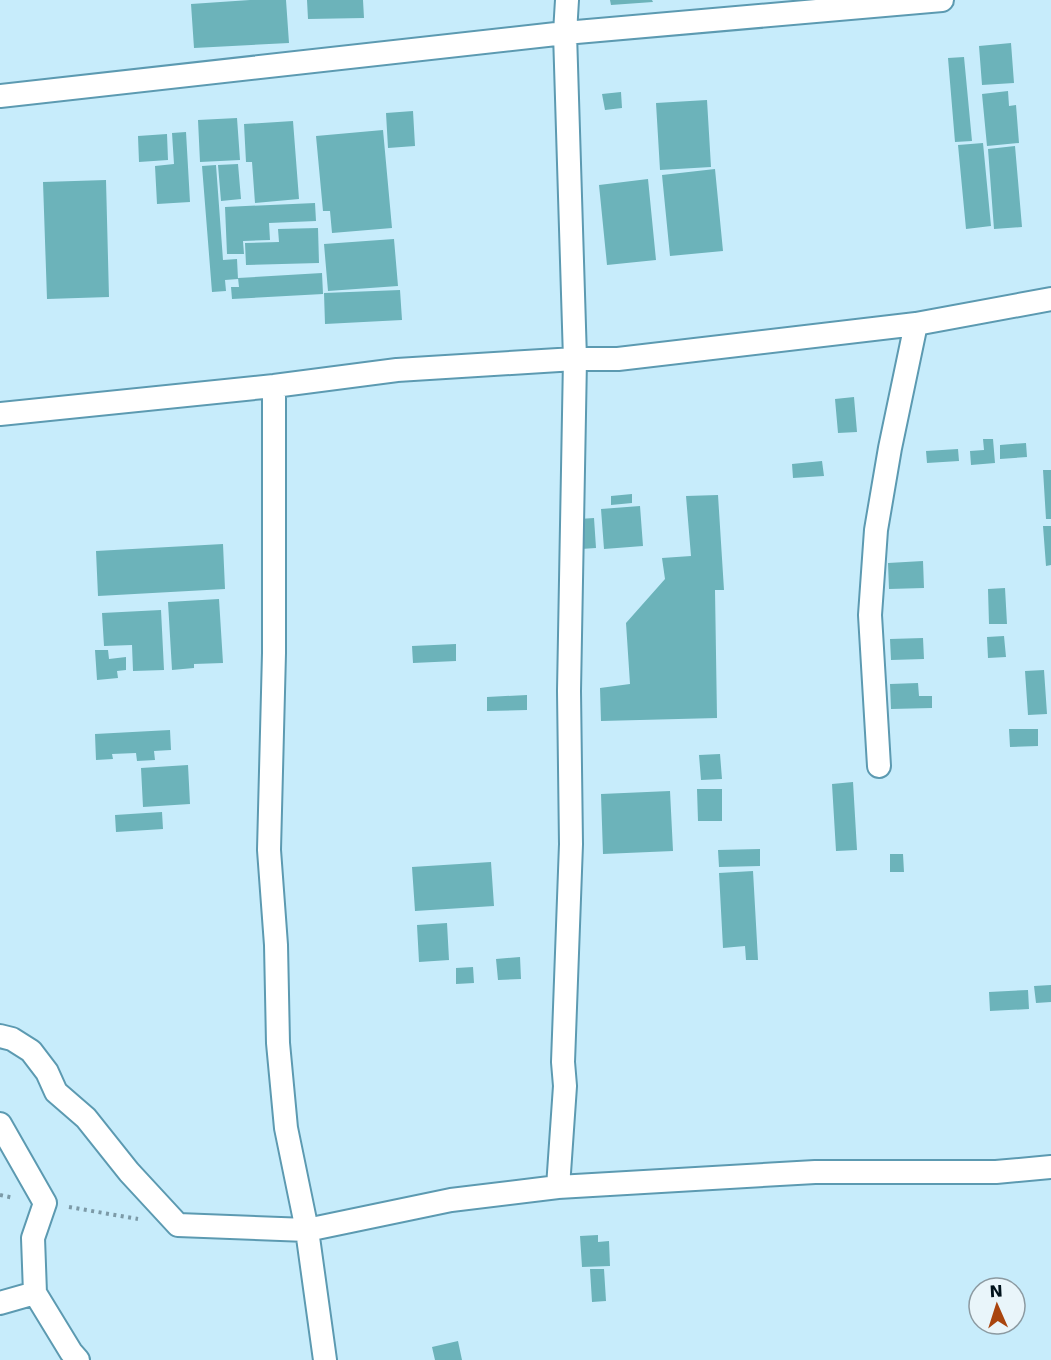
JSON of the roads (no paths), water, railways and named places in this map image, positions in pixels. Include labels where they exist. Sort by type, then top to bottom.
[{"type":"street","points":[[558,1187],[565,1086],[563,1062],[571,844],[569,692],[575,359],[565,33],[567,0]]},
{"type":"street","points":[[0,96],[789,7],[942,0]]},
{"type":"street","points":[[0,414],[274,386],[397,370],[575,359],[618,359],[916,324],[1051,299]]},
{"type":"street","points":[[879,766],[870,615],[876,530],[890,448],[916,324]]},
{"type":"street","points":[[274,386],[274,653],[269,850],[276,945],[278,1043],[286,1128],[307,1230],[325,1360]]},
{"type":"street","points":[[0,1036],[12,1039],[31,1051],[47,1072],[56,1092],[87,1118],[129,1172],[178,1225],[307,1230],[451,1200],[558,1187],[815,1172],[996,1172],[1051,1167]]},
{"type":"street","points":[[0,1124],[45,1203],[33,1238],[35,1293],[78,1360]]},
{"type":"street","points":[[0,1303],[35,1293]]}]
